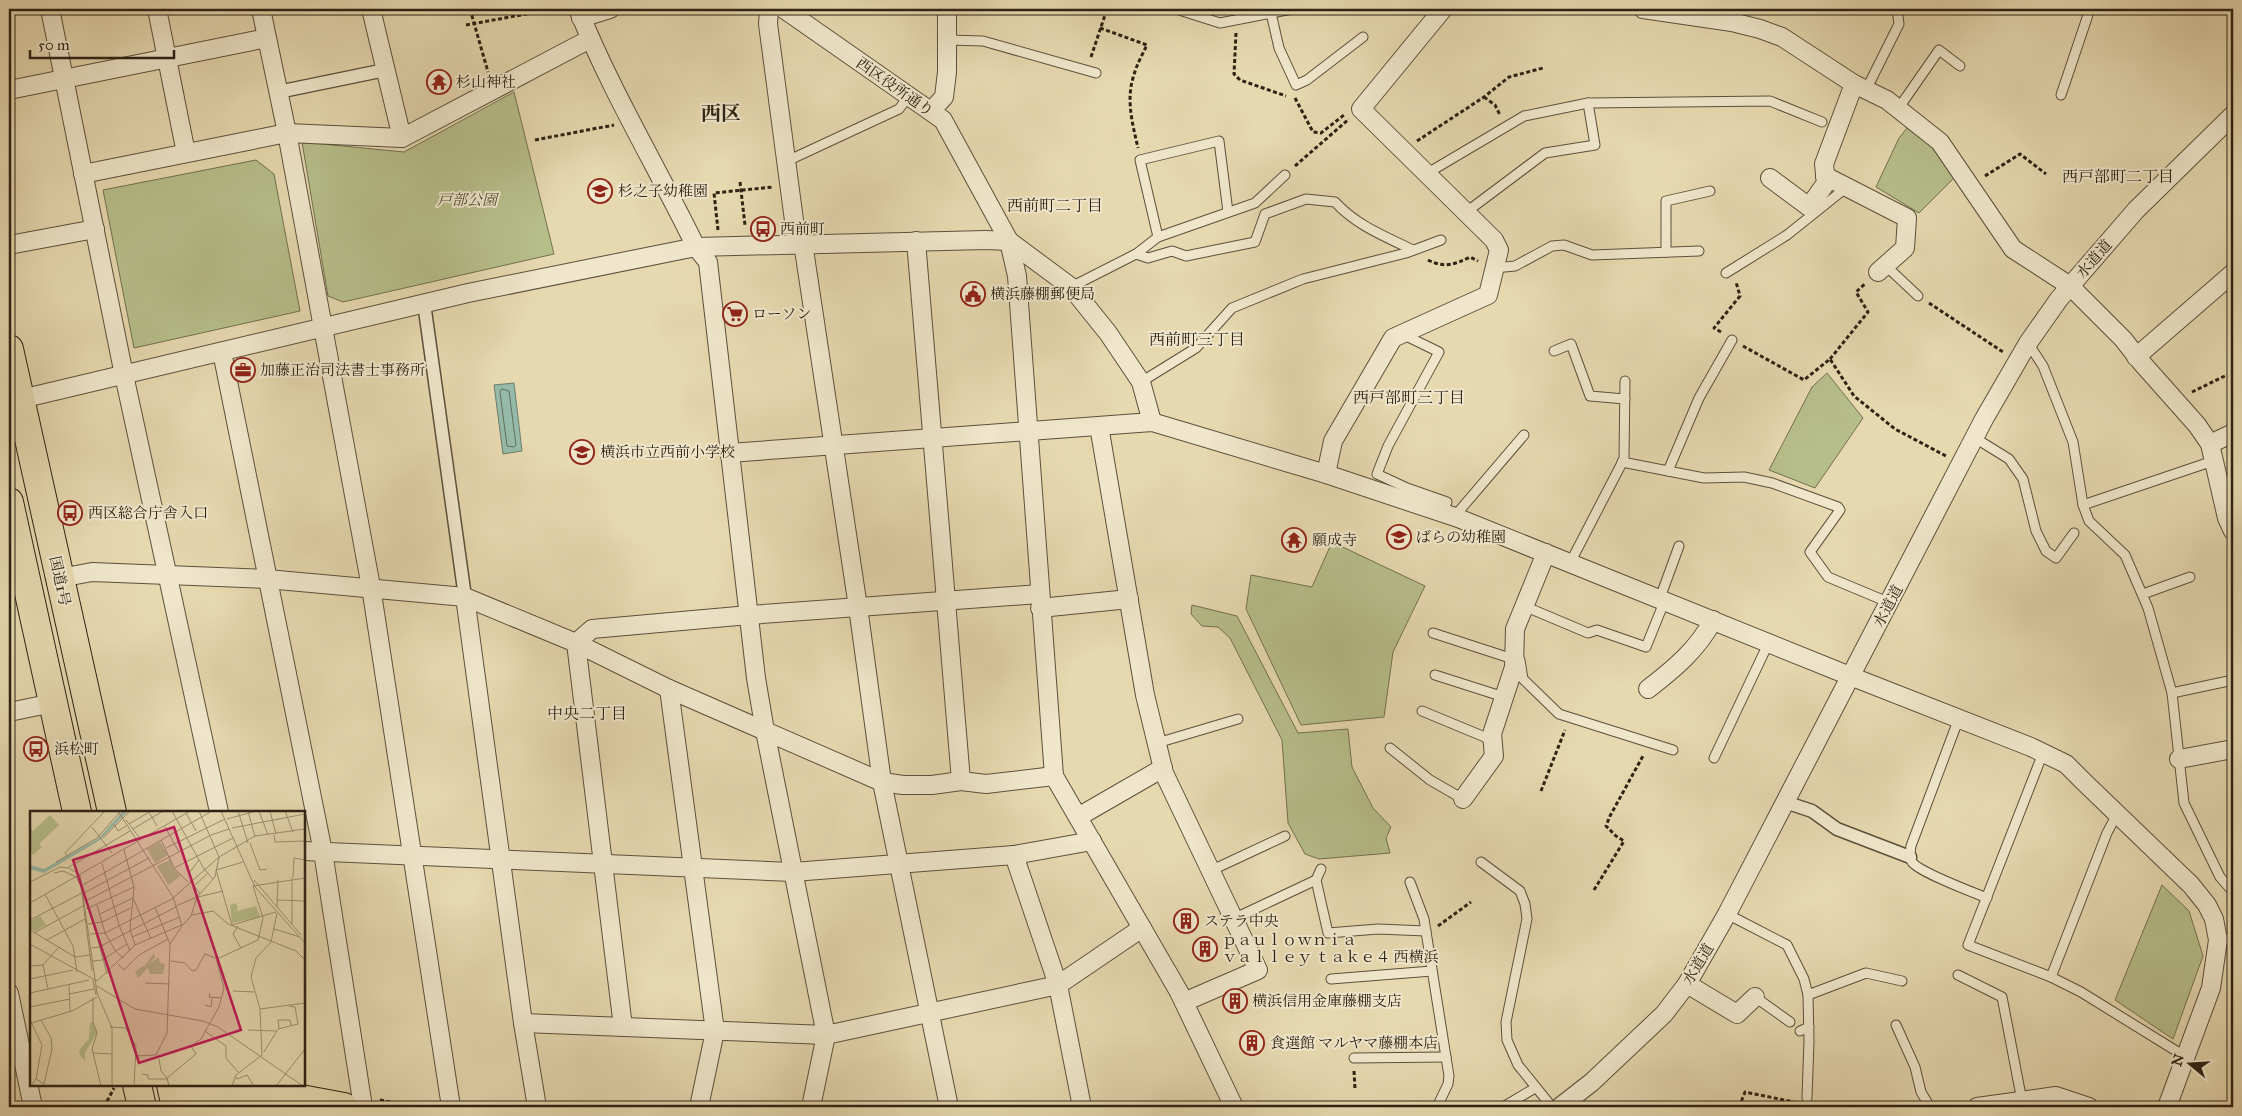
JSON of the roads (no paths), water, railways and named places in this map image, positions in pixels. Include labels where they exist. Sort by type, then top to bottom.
[{"type":"main road","name":"国道1号","points":[[9,349],[112,811]]},
{"type":"main road","points":[[9,502],[16,568],[53,703],[77,811]]},
{"type":"main road","points":[[137,1086],[142,1107]]},
{"type":"main road","points":[[170,1100],[244,1091],[278,1090],[344,1107]]},
{"type":"street","points":[[50,9],[124,375],[219,811]]},
{"type":"street","points":[[157,9],[186,153]]},
{"type":"street","points":[[261,9],[371,587],[451,1107]]},
{"type":"street","points":[[371,9],[402,138]]},
{"type":"street","points":[[610,9],[580,13],[590,39],[696,247],[708,262],[729,454],[765,731],[826,1035],[811,1107]]},
{"type":"street","points":[[769,9],[768,24],[785,162],[833,446],[858,607],[882,782],[949,1107]]},
{"type":"street","name":"西区役所通り","points":[[784,9],[942,120],[998,218],[1009,241]]},
{"type":"street","points":[[931,111],[944,97],[947,72],[947,9]]},
{"type":"street","points":[[1326,474],[1334,441],[1393,338],[1488,295],[1499,250],[1494,240],[1361,109],[1443,9]]},
{"type":"street","points":[[1643,9],[1702,17],[1760,28],[1782,37],[1860,87],[1887,100],[1940,142],[2013,249],[2070,286],[2123,339],[2136,357],[2176,399],[2212,452],[2227,518],[2233,531]]},
{"type":"street","points":[[9,90],[267,38]]},
{"type":"street","points":[[83,174],[286,133],[402,138],[590,39]]},
{"type":"street","points":[[278,92],[385,70]]},
{"type":"street","points":[[1770,178],[1808,207],[1826,183],[1824,164],[1860,87]]},
{"type":"street","name":"水道道","points":[[1560,1107],[1592,1082],[1664,1014],[1687,984],[1727,914],[1975,438],[2028,343],[2070,286],[2136,210],[2233,115]]},
{"type":"street","points":[[1826,176],[1908,218],[1905,248],[1881,268]]},
{"type":"street","points":[[9,245],[95,229]]},
{"type":"street","points":[[916,241],[933,438],[944,600],[961,782]]},
{"type":"street","points":[[1009,241],[1017,276],[1054,776],[1184,1002],[1234,1107]]},
{"type":"street","points":[[20,399],[424,303],[696,247],[800,243],[1009,241],[1070,287],[1108,333],[1141,382],[1152,422]]},
{"type":"street","points":[[2136,357],[2231,281]]},
{"type":"street","points":[[424,303],[523,1023],[537,1107]]},
{"type":"street","points":[[222,352],[266,579],[323,852],[363,1107]]},
{"type":"street","points":[[729,454],[1152,422],[1326,474],[1448,515],[1546,552],[2042,752],[2066,764],[2191,885],[2207,905],[2226,939],[2211,988],[2167,1107]]},
{"type":"street","points":[[1099,426],[1145,694],[1163,768],[1258,970],[1184,1002]]},
{"type":"street","points":[[2212,452],[2233,433]]},
{"type":"street","points":[[1462,799],[1494,756],[1492,734],[1514,667],[1513,640],[1516,625],[1546,552]]},
{"type":"street","points":[[60,578],[92,572],[266,579],[465,597],[576,643],[669,688],[882,782],[903,785],[961,782],[986,784],[1054,776]]},
{"type":"street","points":[[576,643],[592,629],[749,615],[944,600],[1129,600]]},
{"type":"street","points":[[1648,689],[1687,656],[1705,635],[1713,620]]},
{"type":"street","points":[[576,643],[623,1027]]},
{"type":"street","points":[[669,688],[715,1031],[699,1107]]},
{"type":"street","points":[[9,712],[53,703]]},
{"type":"street","points":[[2179,759],[2233,749]]},
{"type":"street","points":[[1078,817],[1163,768]]},
{"type":"street","points":[[1785,802],[1812,811],[1837,829],[1910,857]]},
{"type":"street","points":[[305,851],[413,854],[793,872],[1014,855],[1092,841]]},
{"type":"street","points":[[1014,855],[1058,986],[1082,1107]]},
{"type":"street","points":[[523,1023],[826,1035],[1058,986],[1142,928]]},
{"type":"street","points":[[1687,984],[1737,1014],[1755,997]]},
{"type":"street","points":[[9,993],[34,1107]]},
{"type":"street","points":[[1977,1107],[2056,1096],[2088,1107]]},
{"type":"lane","points":[[1176,9],[1220,23],[1292,9]]},
{"type":"lane","points":[[1860,87],[1899,24],[1897,9]]},
{"type":"lane","points":[[2061,95],[2090,9]]},
{"type":"lane","points":[[1271,13],[1279,48],[1296,85],[1306,80],[1363,38]]},
{"type":"lane","points":[[947,40],[983,41],[1096,73]]},
{"type":"lane","points":[[1898,109],[1939,50],[1960,66]]},
{"type":"lane","points":[[785,162],[899,109],[909,96]]},
{"type":"lane","points":[[1426,174],[1524,116],[1588,103],[1770,100],[1822,122]]},
{"type":"lane","points":[[1465,212],[1545,153],[1595,145],[1588,103]]},
{"type":"lane","points":[[1158,237],[1140,160],[1219,142],[1228,212]]},
{"type":"lane","points":[[1070,287],[1136,254],[1158,237],[1255,203],[1285,175]]},
{"type":"lane","points":[[1726,273],[1786,235],[1847,187]]},
{"type":"lane","points":[[1666,252],[1666,201],[1710,191]]},
{"type":"lane","points":[[1265,214],[1306,200],[1334,202],[1348,216],[1364,226],[1412,250]]},
{"type":"lane","points":[[1255,203],[1265,214]]},
{"type":"lane","points":[[1136,254],[1148,258],[1172,251],[1186,256],[1255,242],[1265,214]]},
{"type":"lane","points":[[1141,382],[1196,348],[1232,308],[1303,279],[1412,250],[1441,240]]},
{"type":"lane","points":[[1494,268],[1515,266],[1552,246],[1564,245],[1592,255],[1699,251]]},
{"type":"lane","points":[[1881,268],[1918,296]]},
{"type":"lane","points":[[1402,334],[1439,352],[1388,446],[1377,474],[1407,488],[1447,502],[1448,515]]},
{"type":"lane","points":[[1668,471],[1699,398],[1732,340]]},
{"type":"lane","points":[[2028,343],[2043,366],[2074,442],[2085,517],[2125,555],[2143,594],[2159,640],[2172,693],[2184,803],[2220,877],[2233,892]]},
{"type":"lane","points":[[1554,352],[1571,344],[1590,396],[1625,399]]},
{"type":"lane","points":[[1570,562],[1624,459],[1625,381]]},
{"type":"lane","points":[[1448,515],[1524,435]]},
{"type":"lane","points":[[1975,438],[2009,459],[2023,479],[2036,531],[2046,551],[2056,558],[2074,533]]},
{"type":"lane","points":[[2082,505],[2212,452]]},
{"type":"lane","points":[[1622,462],[1704,478],[1744,477],[1763,481],[1838,507],[1840,510],[1810,552],[1828,577],[1890,603]]},
{"type":"lane","points":[[1524,606],[1588,633],[1597,630],[1646,647],[1679,546]]},
{"type":"lane","points":[[2143,594],[2190,577]]},
{"type":"lane","points":[[1516,625],[1523,679],[1559,714],[1673,750]]},
{"type":"lane","points":[[1433,633],[1513,659]]},
{"type":"lane","points":[[1714,758],[1769,642]]},
{"type":"lane","points":[[1435,675],[1504,697]]},
{"type":"lane","points":[[2172,693],[2233,680]]},
{"type":"lane","points":[[1422,711],[1492,740]]},
{"type":"lane","points":[[1958,718],[1910,846],[1910,857],[1913,864],[1924,871],[1987,898]]},
{"type":"lane","points":[[1157,743],[1238,719]]},
{"type":"lane","points":[[1390,748],[1430,780],[1462,799]]},
{"type":"lane","points":[[2042,752],[1968,946],[2051,977],[2082,992],[2186,1056]]},
{"type":"lane","points":[[2051,977],[2107,833],[2118,814]]},
{"type":"lane","points":[[1210,871],[1285,836]]},
{"type":"lane","points":[[1481,862],[1520,891],[1525,904],[1527,919],[1506,1022],[1507,1040],[1518,1065],[1552,1107]]},
{"type":"lane","points":[[1321,869],[1316,880],[1328,933],[1378,929],[1426,931]]},
{"type":"lane","points":[[1234,918],[1316,880]]},
{"type":"lane","points":[[1410,882],[1424,918],[1449,1076],[1448,1084],[1438,1107]]},
{"type":"lane","points":[[1727,914],[1788,945],[1804,979],[1808,995],[1809,1026],[1807,1098]]},
{"type":"lane","points":[[1331,979],[1432,971]]},
{"type":"lane","points":[[1808,995],[1866,973],[1902,981]]},
{"type":"lane","points":[[1958,975],[2002,997],[2022,1101]]},
{"type":"lane","points":[[1755,997],[1790,1022]]},
{"type":"lane","points":[[1896,1025],[1914,1067],[1921,1092],[1930,1107]]},
{"type":"lane","points":[[1800,1031],[1809,1026]]},
{"type":"lane","points":[[1354,1058],[1446,1057]]},
{"type":"lane","points":[[1503,1107],[1536,1088]]},
{"type":"water","points":[[514,383],[522,451],[503,454],[494,385]]},
{"type":"place","name":"杉山神社","points":[[439,82]]},
{"type":"place","name":"杉之子幼稚園","points":[[600,191]]},
{"type":"place","name":"西前町","points":[[763,229]]},
{"type":"place","name":"横浜藤棚郵便局","points":[[973,294]]},
{"type":"place","name":"ローソン","points":[[735,314]]},
{"type":"place","name":"加藤正治司法書士事務所","points":[[243,370]]},
{"type":"place","name":"横浜市立西前小学校","points":[[582,452]]},
{"type":"place","name":"西区総合庁舎入口","points":[[70,513]]},
{"type":"place","name":"ばらの幼稚園","points":[[1399,537]]},
{"type":"place","name":"願成寺","points":[[1294,540]]},
{"type":"place","name":"浜松町","points":[[36,749]]},
{"type":"place","name":"ステラ中央","points":[[1186,921]]},
{"type":"place","name":"ｐａｕｌｏｗｎｉａ ｖａｌｌｅｙ ｔａｋｅ４ 西横浜","points":[[1205,949]]},
{"type":"place","name":"横浜信用金庫藤棚支店","points":[[1235,1001]]},
{"type":"place","name":"食選館 マルヤマ藤棚本店","points":[[1252,1043]]},
{"type":"district","name":"西区","points":[[721,113]]},
{"type":"district","name":"西戸部町二丁目","points":[[2118,176]]},
{"type":"district","name":"西前町二丁目","points":[[1055,205]]},
{"type":"district","name":"西前町三丁目","points":[[1197,339]]},
{"type":"district","name":"西戸部町三丁目","points":[[1409,397]]},
{"type":"district","name":"中央二丁目","points":[[587,713]]},
{"type":"park label","name":"戸部公園","points":[[467,200]]}]
